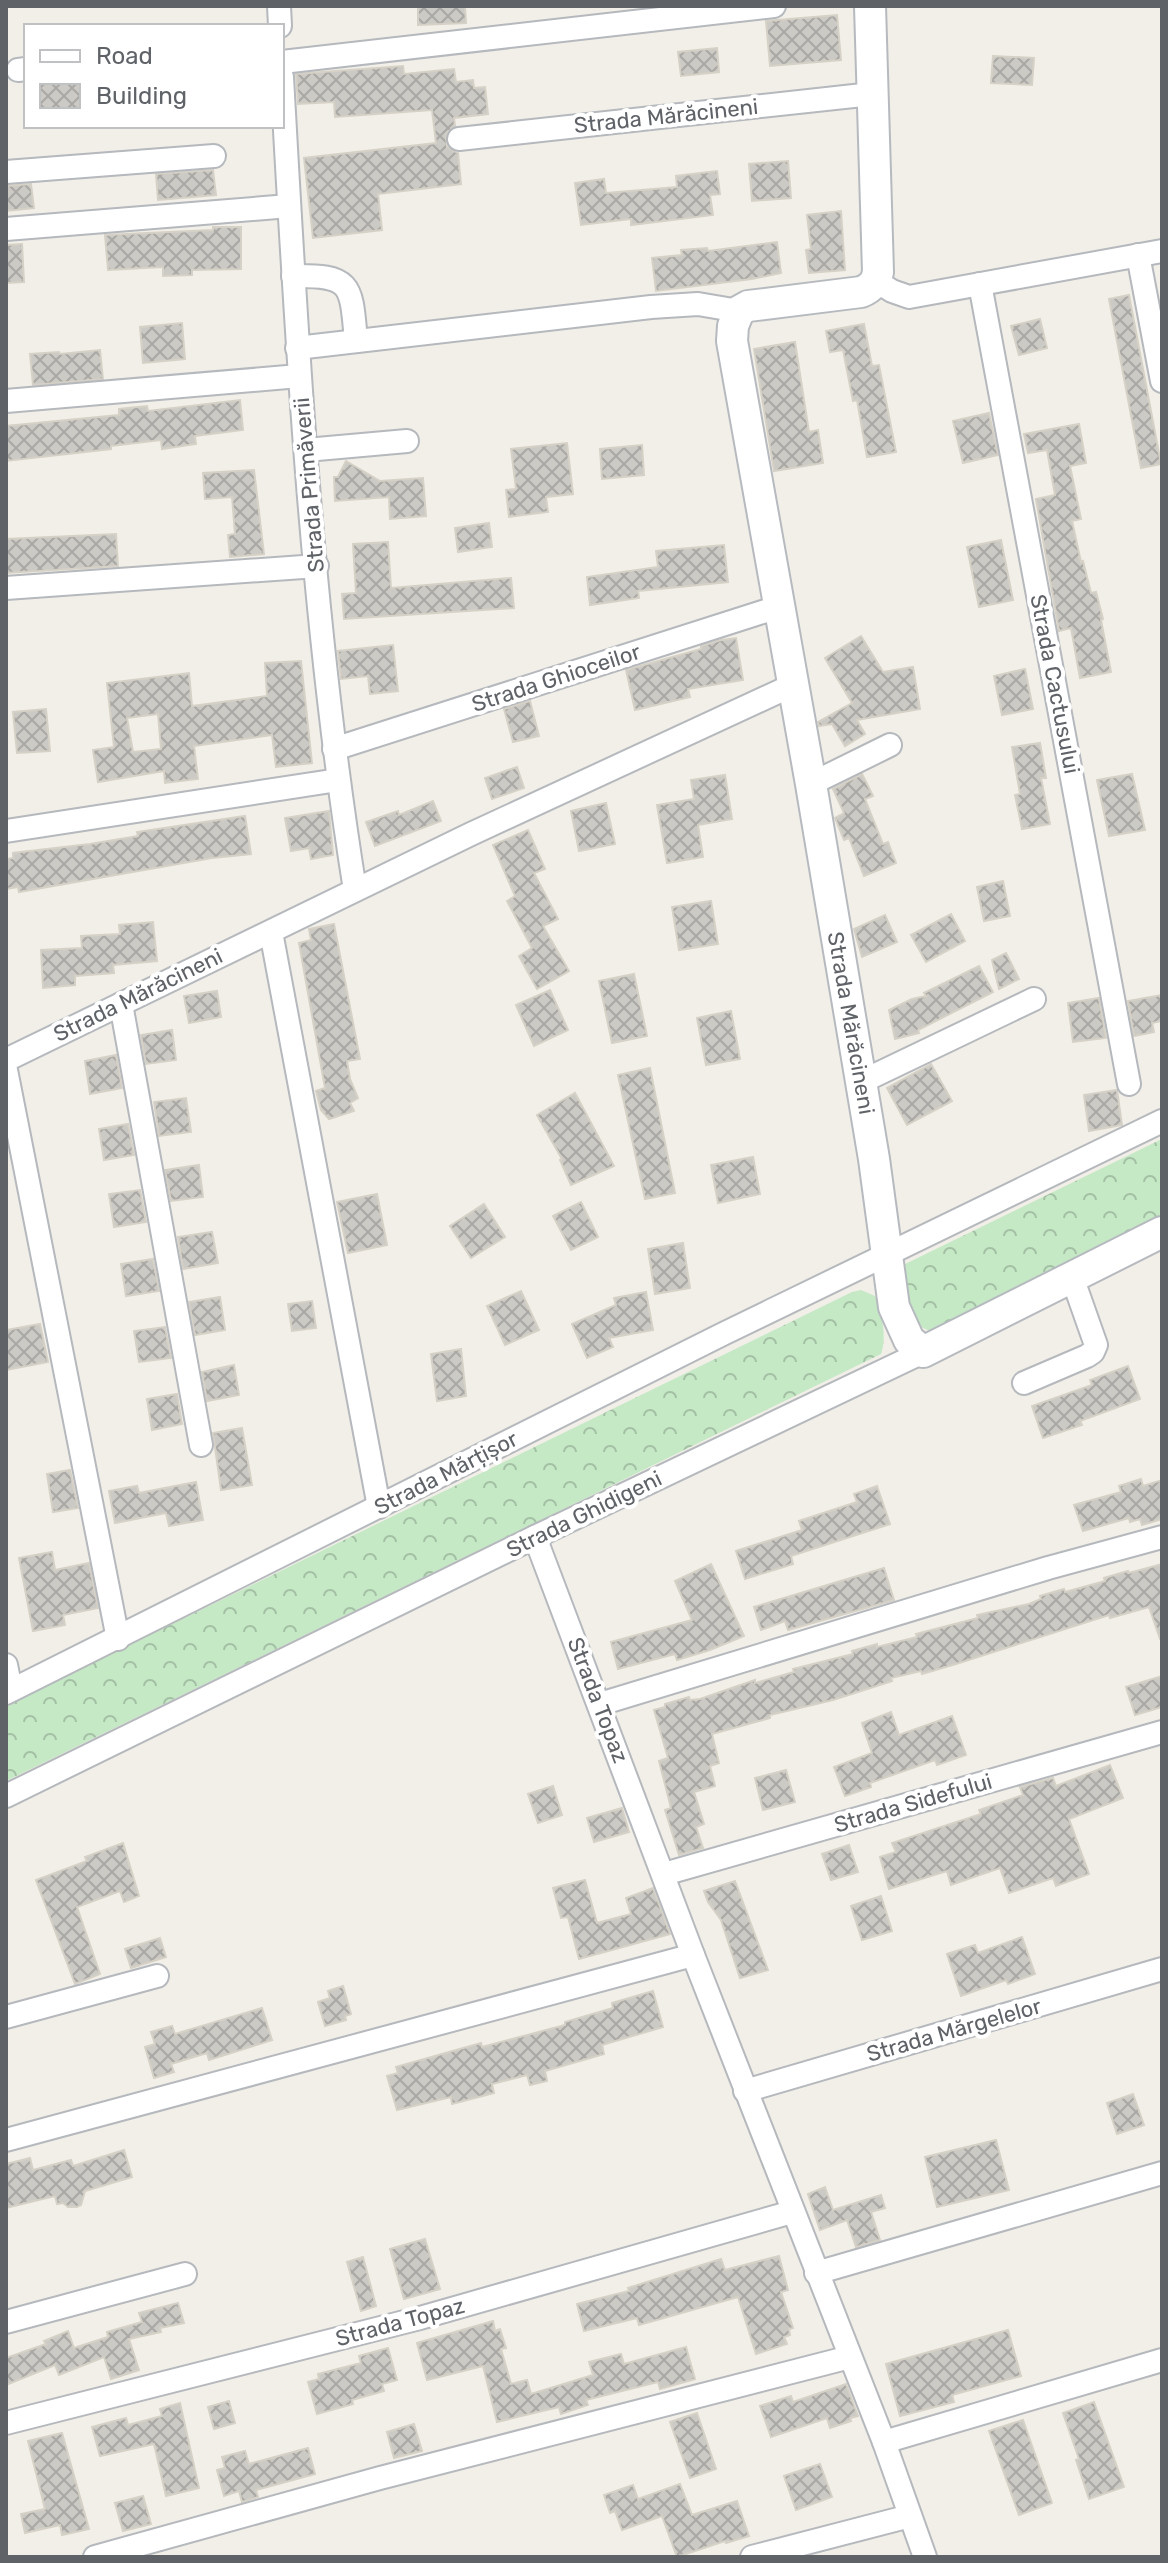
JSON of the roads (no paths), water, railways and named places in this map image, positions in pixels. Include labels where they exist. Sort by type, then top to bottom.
[{"type":"street","points":[[284,62],[774,6]]},
{"type":"street","points":[[297,348],[651,307],[698,304],[739,311],[748,306],[861,292],[870,288],[878,272],[870,6]]},
{"type":"street","name":"Strada Mărăcineni","points":[[459,139],[872,94]]},
{"type":"street","name":"Strada Primăverii","points":[[284,114],[299,376],[334,749],[355,890]]},
{"type":"street","points":[[6,172],[214,156]]},
{"type":"street","points":[[6,229],[289,206]]},
{"type":"street","points":[[876,281],[909,297],[1162,251]]},
{"type":"street","points":[[1138,255],[1162,381]]},
{"type":"street","points":[[293,276],[325,275],[348,289],[356,341]]},
{"type":"street","name":"Strada Cactusului","points":[[980,284],[1129,1084]]},
{"type":"street","name":"Strada Mărăcineni","points":[[739,311],[733,326],[732,341],[861,1082],[894,1307],[909,1340],[923,1352]]},
{"type":"street","points":[[6,401],[299,376]]},
{"type":"street","points":[[306,450],[407,441]]},
{"type":"street","points":[[6,588],[317,566]]},
{"type":"street","name":"Strada Ghioceilor","points":[[334,749],[778,607]]},
{"type":"street","name":"Strada Mărăcineni","points":[[6,1060],[355,890],[793,685]]},
{"type":"street","points":[[811,784],[890,745]]},
{"type":"street","points":[[6,831],[338,780]]},
{"type":"street","points":[[271,932],[379,1507]]},
{"type":"street","points":[[861,1082],[1034,999]]},
{"type":"street","points":[[121,1004],[201,1445]]},
{"type":"street","points":[[6,1070],[118,1639]]},
{"type":"street","name":"Strada Mărțișor","points":[[9,1692],[723,1334],[1162,1121]]},
{"type":"street","name":"Strada Ghidigeni","points":[[6,1796],[535,1537],[923,1352],[1162,1232]]},
{"type":"street","points":[[1024,1383],[1087,1356],[1096,1345],[1072,1277]]},
{"type":"street","name":"Strada Topaz","points":[[535,1537],[745,2091],[884,2442],[925,2557]]},
{"type":"street","points":[[600,1704],[1048,1568],[1162,1537]]},
{"type":"street","points":[[6,1665],[9,1692]]},
{"type":"street","name":"Strada Sidefului","points":[[664,1874],[1162,1732]]},
{"type":"street","points":[[6,2140],[693,1955]]},
{"type":"street","name":"Strada Mărgelelor","points":[[745,2091],[1162,1969]]},
{"type":"street","points":[[6,2017],[157,1976]]},
{"type":"street","points":[[816,2273],[1162,2173]]},
{"type":"street","name":"Strada Topaz","points":[[6,2423],[420,2318],[792,2212]]},
{"type":"street","points":[[6,2322],[185,2274]]},
{"type":"street","points":[[95,2557],[380,2478],[850,2357]]},
{"type":"street","points":[[884,2442],[1162,2360]]},
{"type":"street","points":[[752,2557],[910,2516]]}]
